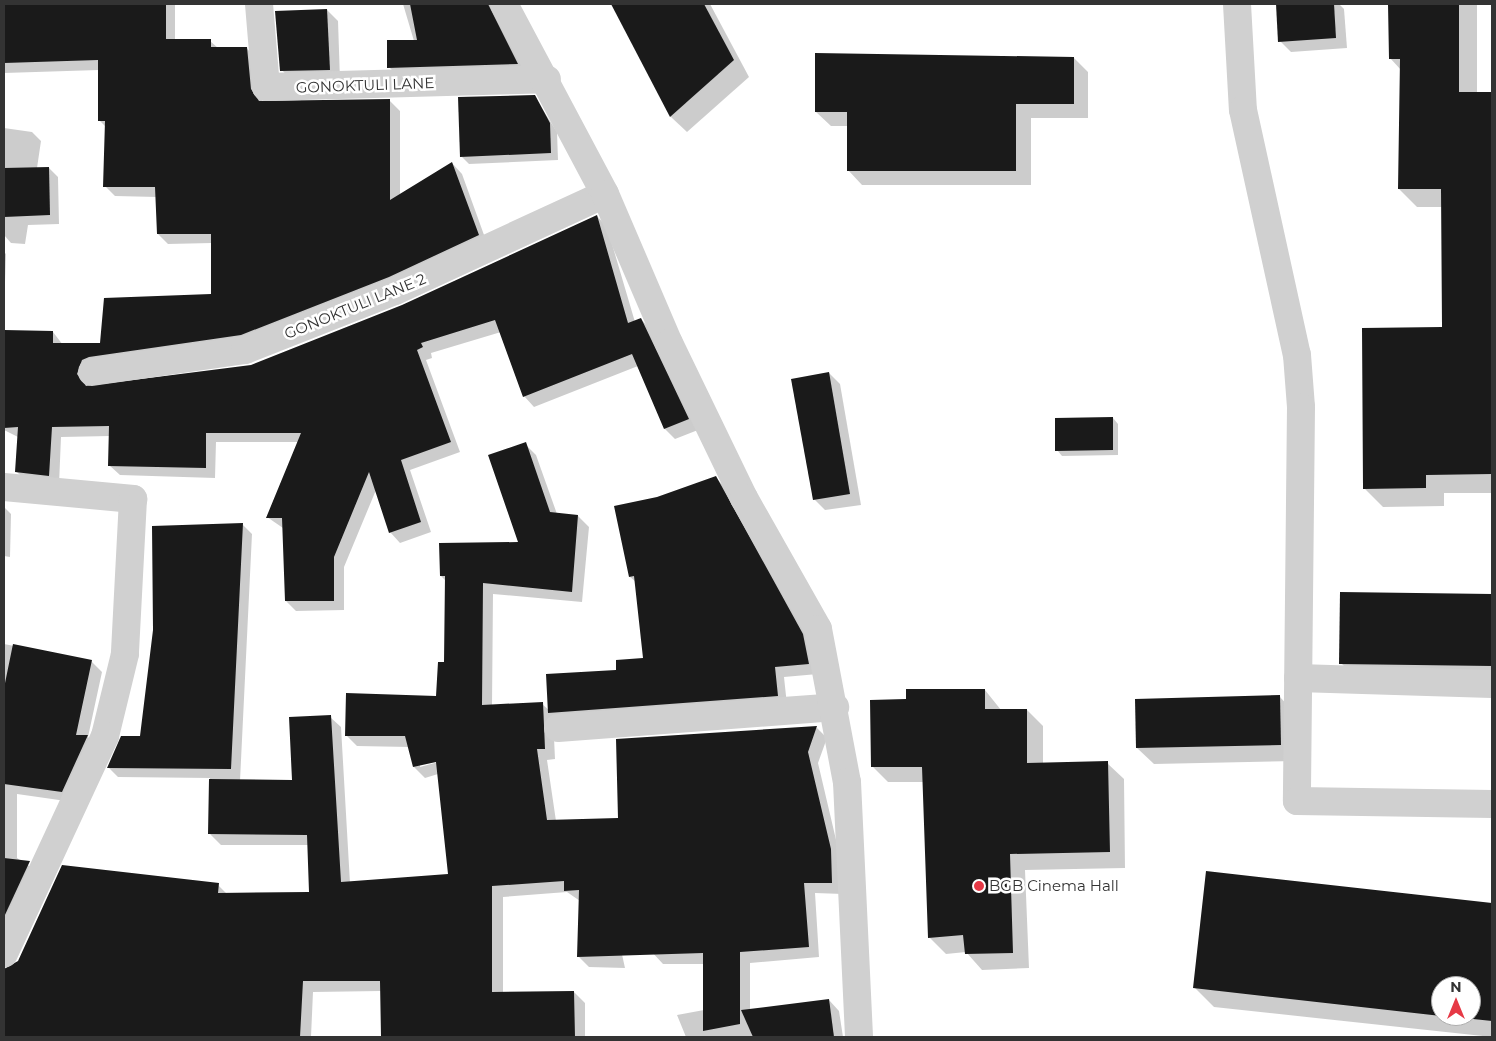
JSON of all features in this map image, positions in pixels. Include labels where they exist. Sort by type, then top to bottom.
[{"type":"street","name":"GONOKTULI LANE","points":[[259,4],[266,87],[547,79]]},
{"type":"street","points":[[504,4],[547,79],[605,194],[669,343],[740,490],[818,629],[835,707],[846,782],[859,1037]]},
{"type":"street","points":[[1237,4],[1243,110],[1297,355],[1301,407],[1297,800],[1492,804]]},
{"type":"street","name":"GONOKTULI LANE 2","points":[[92,372],[245,350],[395,292],[605,194]]},
{"type":"street","points":[[4,487],[133,499],[125,654],[105,736],[4,954]]},
{"type":"street","points":[[1298,678],[1492,684]]},
{"type":"street","points":[[558,728],[835,707]]},
{"type":"building","points":[[4,4],[166,4],[166,39],[211,39],[211,47],[247,47],[251,89],[259,101],[390,99],[390,200],[452,162],[479,235],[389,277],[241,335],[89,357],[82,360],[77,374],[86,386],[251,365],[402,305],[597,215],[628,323],[641,318],[689,419],[664,429],[632,354],[523,397],[495,320],[421,343],[423,347],[417,350],[451,442],[401,460],[421,522],[389,533],[369,472],[334,557],[334,601],[285,601],[282,518],[266,518],[301,433],[206,433],[206,468],[108,466],[109,426],[52,427],[49,476],[15,472],[18,427],[4,428],[4,330],[53,331],[53,343],[100,343],[104,298],[211,294],[211,234],[157,234],[155,187],[103,187],[105,121],[98,121],[98,60],[4,63]]},
{"type":"building","points":[[410,4],[488,4],[518,64],[387,68],[387,40],[417,40]]},
{"type":"building","points":[[611,4],[704,4],[734,60],[670,117]]},
{"type":"building","points":[[1276,4],[1334,4],[1336,38],[1278,42]]},
{"type":"building","points":[[1388,4],[1459,4],[1459,92],[1492,92],[1492,474],[1426,475],[1426,488],[1363,489],[1362,328],[1442,327],[1441,189],[1398,189],[1400,59],[1389,59]]},
{"type":"building","points":[[327,9],[330,70],[280,71],[275,11]]},
{"type":"building","points":[[815,53],[1074,57],[1074,104],[1016,104],[1016,171],[847,171],[847,112],[815,112]]},
{"type":"building","points":[[535,95],[550,123],[551,153],[460,157],[458,97]]},
{"type":"building","points":[[49,167],[50,215],[4,217],[4,168]]},
{"type":"building","points":[[829,372],[850,494],[813,500],[791,379]]},
{"type":"building","points":[[1113,417],[1113,450],[1055,451],[1055,418]]},
{"type":"building","points":[[526,442],[550,512],[578,515],[572,592],[483,583],[482,705],[543,702],[545,749],[537,749],[547,820],[618,818],[616,739],[817,726],[808,752],[831,849],[832,883],[804,883],[809,947],[740,952],[740,1024],[703,1031],[703,953],[577,957],[579,890],[564,891],[564,881],[492,886],[492,992],[574,991],[575,1037],[381,1037],[380,981],[303,981],[300,1037],[4,1037],[4,969],[18,961],[62,865],[219,883],[218,893],[309,892],[307,835],[208,834],[209,779],[292,780],[289,717],[331,715],[341,882],[448,874],[436,762],[413,767],[405,736],[345,736],[346,693],[436,696],[438,662],[444,662],[445,576],[440,576],[439,543],[518,542],[488,455]]},
{"type":"building","points":[[716,476],[803,634],[809,664],[775,667],[778,696],[548,713],[546,674],[616,670],[616,660],[643,658],[634,576],[629,577],[614,506],[657,497]]},
{"type":"building","points":[[243,523],[231,769],[107,768],[121,736],[140,736],[153,630],[152,526]]},
{"type":"building","points":[[1340,592],[1492,594],[1492,666],[1339,664]]},
{"type":"building","points":[[13,644],[92,660],[76,735],[88,735],[62,792],[4,784],[4,688]]},
{"type":"building","points":[[906,689],[985,689],[985,709],[1027,709],[1027,763],[1108,761],[1110,852],[1010,854],[1013,953],[965,954],[963,935],[928,938],[922,767],[871,767],[870,700],[906,699]]},
{"type":"building","points":[[1280,695],[1281,745],[1136,748],[1135,699]]},
{"type":"building","points":[[4,858],[30,861],[4,917]]},
{"type":"building","points":[[1206,871],[1492,903],[1492,1021],[1481,1020],[1481,976],[1431,976],[1431,1015],[1193,988]]},
{"type":"building","points":[[829,999],[834,1037],[753,1037],[741,1010]]},
{"type":"place","name":"BGB Cinema Hall","points":[[979,886]]}]
